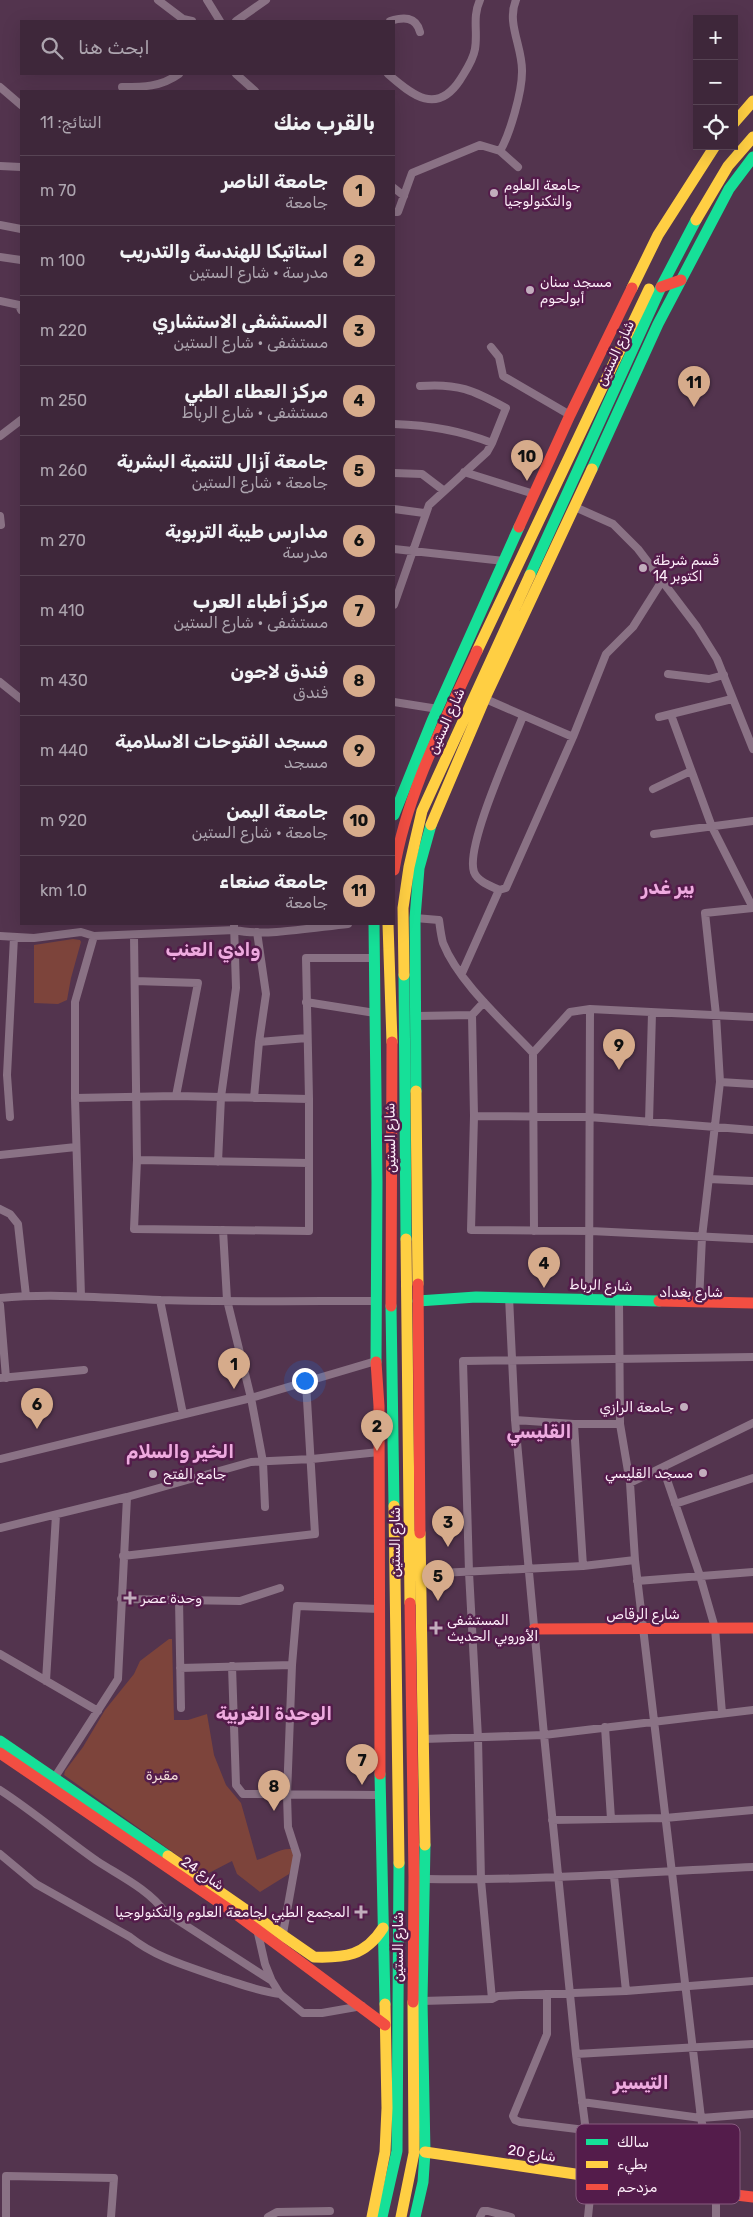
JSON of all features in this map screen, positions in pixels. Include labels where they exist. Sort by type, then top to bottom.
[{"type":"main road","points":[[738,118],[753,101]]},
{"type":"main road","name":"شارع الستين","points":[[395,866],[411,802],[547,497],[682,224],[753,123]]},
{"type":"main road","name":"شارع الستين","points":[[480,696],[557,514],[661,288],[725,164],[753,137]]},
{"type":"main road","name":"شارع الستين","points":[[395,812],[399,798],[452,676],[570,415],[658,235],[712,150]]},
{"type":"main road","name":"شارع الستين","points":[[415,2217],[423,2182],[425,2152],[412,1937],[416,1660],[410,867],[422,811],[575,507],[658,324],[729,189],[753,157]]},
{"type":"main road","points":[[661,288],[681,280]]},
{"type":"main road","points":[[534,494],[547,497]]},
{"type":"main road","points":[[557,514],[569,519]]},
{"type":"main road","points":[[452,676],[463,682]]},
{"type":"main road","name":"شارع الستين","points":[[401,2217],[414,2153],[426,1879],[423,1739],[416,1660],[420,1574],[414,1414],[418,1301],[412,1177],[417,1016],[411,912]]},
{"type":"main road","name":"شارع الستين","points":[[374,925],[378,1182],[376,1361],[380,1406],[380,1795],[383,1928],[398,2122],[397,2151],[382,2217]]},
{"type":"main road","name":"شارع الستين","points":[[372,2217],[385,2152],[399,1883],[393,1558],[392,1011],[388,925]]},
{"type":"main road","points":[[378,1182],[391,1182]]},
{"type":"main road","name":"شارع الرباط","points":[[418,1301],[476,1297],[509,1301],[589,1300],[619,1304],[753,1302]]},
{"type":"main road","name":"شارع بغداد","points":[[509,1301],[753,1308]]},
{"type":"main road","points":[[380,1558],[393,1558]]},
{"type":"main road","name":"شارع الرقاص","points":[[534,1629],[753,1628]]},
{"type":"main road","name":"شارع 24","points":[[0,1741],[55,1777],[281,1941],[362,2006],[391,2025]]},
{"type":"main road","name":"شارع 24","points":[[0,1753],[83,1808],[257,1929],[314,1957],[351,1956],[372,1944],[383,1928]]},
{"type":"main road","name":"شارع 20","points":[[425,2152],[576,2176]]},
{"type":"main road","name":"شارع 20","points":[[740,2196],[753,2197]]},
{"type":"street","points":[[158,0],[188,20]]},
{"type":"street","points":[[207,0],[219,20]]},
{"type":"street","points":[[237,20],[266,0]]},
{"type":"street","points":[[389,75],[407,90],[417,95],[434,101],[446,97],[453,90],[472,58],[475,48],[475,15],[480,0]]},
{"type":"street","points":[[500,151],[509,136],[522,72],[512,10],[516,0]]},
{"type":"street","points":[[395,20],[406,18],[413,20],[418,25],[420,32]]},
{"type":"street","points":[[122,87],[152,87],[169,81],[178,75]]},
{"type":"street","points":[[237,75],[254,90]]},
{"type":"street","points":[[0,87],[20,104]]},
{"type":"street","points":[[395,212],[398,212],[412,172],[480,145],[500,151],[518,167]]},
{"type":"street","points":[[0,166],[20,167]]},
{"type":"street","points":[[395,189],[404,196]]},
{"type":"street","points":[[0,225],[20,229]]},
{"type":"street","points":[[0,257],[20,260]]},
{"type":"street","points":[[0,301],[20,305]]},
{"type":"street","points":[[491,347],[499,357],[503,376],[570,415]]},
{"type":"street","points":[[395,602],[424,513],[443,490],[487,452],[506,408],[484,396],[458,386],[445,384],[420,386]]},
{"type":"street","points":[[0,436],[20,421]]},
{"type":"street","points":[[395,424],[430,427],[477,437],[492,443]]},
{"type":"street","points":[[464,472],[534,494]]},
{"type":"street","points":[[395,473],[422,474],[443,490]]},
{"type":"street","points":[[575,507],[613,524],[638,549],[698,627],[724,675],[753,750]]},
{"type":"street","points":[[395,509],[424,513]]},
{"type":"street","points":[[395,549],[504,561]]},
{"type":"street","points":[[523,716],[482,818],[475,852],[474,873],[479,880],[499,890],[506,888],[573,737],[606,654],[633,627],[662,581]]},
{"type":"street","points":[[668,674],[709,679],[724,675]]},
{"type":"street","points":[[0,682],[20,698]]},
{"type":"street","points":[[480,696],[573,737]]},
{"type":"street","points":[[659,717],[732,699]]},
{"type":"street","points":[[395,702],[438,709]]},
{"type":"street","points":[[671,715],[712,827],[753,908],[705,913],[716,1015],[720,1082],[702,1237],[698,1302]]},
{"type":"street","points":[[653,789],[691,770]]},
{"type":"street","points":[[654,834],[753,821]]},
{"type":"street","points":[[462,973],[499,890]]},
{"type":"street","points":[[411,912],[439,920],[442,941],[453,963],[484,1002],[534,1053]]},
{"type":"street","points":[[0,936],[34,938],[81,932],[94,936],[134,936],[234,927],[257,932],[339,925]]},
{"type":"street","points":[[218,1162],[221,1097],[236,988],[234,927]]},
{"type":"street","points":[[254,1098],[266,994],[257,932]]},
{"type":"street","points":[[81,1296],[75,1098],[75,1002],[94,936]]},
{"type":"street","points":[[134,936],[137,1160],[134,1229],[309,1231],[306,958],[375,958]]},
{"type":"street","points":[[10,1117],[3,1075],[14,937]]},
{"type":"street","points":[[135,981],[198,983],[176,1096]]},
{"type":"street","points":[[306,1002],[375,1013]]},
{"type":"street","points":[[484,1002],[472,1015],[474,1116],[471,1230],[590,1232],[753,1239]]},
{"type":"street","points":[[534,1231],[534,1053],[570,1012],[590,1008],[652,1013],[753,1017]]},
{"type":"street","points":[[589,1300],[590,1008]]},
{"type":"street","points":[[649,1122],[652,1013]]},
{"type":"street","points":[[417,1016],[472,1015]]},
{"type":"street","points":[[259,1042],[307,1038]]},
{"type":"street","points":[[720,1082],[753,1084]]},
{"type":"street","points":[[75,1098],[176,1096],[309,1100]]},
{"type":"street","points":[[474,1116],[589,1118],[753,1130]]},
{"type":"street","points":[[0,1155],[76,1147]]},
{"type":"street","points":[[137,1160],[309,1163]]},
{"type":"street","points":[[710,1179],[753,1181]]},
{"type":"street","points":[[0,1209],[10,1214],[18,1224],[26,1296]]},
{"type":"street","points":[[223,1230],[227,1300],[251,1398],[263,1462],[265,1507]]},
{"type":"street","points":[[0,1298],[81,1296],[160,1300],[377,1301]]},
{"type":"street","points":[[160,1300],[183,1414]]},
{"type":"street","points":[[509,1301],[515,1420],[528,1568],[552,1820],[584,2124]]},
{"type":"street","points":[[619,1304],[620,1424],[630,1483],[634,1560],[702,2124]]},
{"type":"street","points":[[0,1305],[3,1378],[84,1370]]},
{"type":"street","points":[[492,1999],[481,1880],[478,1738],[469,1572],[463,1361],[511,1362],[753,1357]]},
{"type":"street","points":[[0,1458],[251,1398],[376,1361]]},
{"type":"street","points":[[123,1556],[315,1534],[306,1383]]},
{"type":"street","points":[[515,1420],[574,1424],[620,1424]]},
{"type":"street","points":[[630,1483],[753,1423]]},
{"type":"street","points":[[574,1424],[583,1566]]},
{"type":"street","points":[[0,1528],[128,1497],[251,1462],[312,1459],[379,1452]]},
{"type":"street","points":[[663,1468],[700,1576],[715,1628],[722,1713]]},
{"type":"street","points":[[675,1504],[753,1478]]},
{"type":"street","points":[[55,1777],[118,1679],[123,1556],[128,1497]]},
{"type":"street","points":[[46,1681],[56,1515]]},
{"type":"street","points":[[420,1574],[583,1566],[634,1560]]},
{"type":"street","points":[[637,1581],[753,1572]]},
{"type":"street","points":[[121,1598],[240,1601],[280,1588]]},
{"type":"street","points":[[179,1600],[181,1708]]},
{"type":"street","points":[[281,1941],[297,1855],[288,1827],[287,1795],[292,1665],[297,1606],[380,1609]]},
{"type":"street","points":[[0,1654],[98,1711]]},
{"type":"street","points":[[180,1668],[292,1665]]},
{"type":"street","points":[[232,1666],[236,1785],[243,1794],[380,1795]]},
{"type":"street","points":[[423,1739],[544,1735],[753,1710]]},
{"type":"street","points":[[605,1728],[611,1819]]},
{"type":"street","points":[[0,1790],[99,1862],[130,1881],[158,1902],[165,1912],[272,1981]]},
{"type":"street","points":[[552,1820],[665,1818],[753,1810]]},
{"type":"street","points":[[0,1854],[36,1884],[130,1937],[143,1947],[179,1964],[265,1992],[280,1994]]},
{"type":"street","points":[[426,1879],[481,1880],[614,1876],[753,1867]]},
{"type":"street","points":[[614,1876],[626,1991]]},
{"type":"street","points":[[257,1929],[265,1964],[272,1981],[280,1994],[303,2014],[309,2015],[362,2006]]},
{"type":"street","points":[[422,2001],[626,1991],[753,1981]]},
{"type":"street","points":[[547,1994],[547,2034],[513,2116],[515,2120],[520,2122],[576,2129]]},
{"type":"street","points":[[576,2054],[753,2044]]},
{"type":"street","points":[[582,2102],[701,2118],[753,2114]]},
{"type":"street","points":[[6,2217],[6,2176],[114,2178],[111,2217]]},
{"type":"street","points":[[588,2217],[589,2204]]},
{"type":"street","points":[[716,2204],[716,2217]]},
{"type":"street","points":[[268,2217],[277,2212],[330,2211]]},
{"type":"street","points":[[480,2217],[483,2212],[488,2211],[510,2217]]},
{"type":"green space","points":[[73,939],[80,940],[81,942],[67,1000],[58,1004],[34,1003],[34,945]]},
{"type":"green space","name":"مقبرة","points":[[169,1639],[172,1639],[174,1720],[188,1720],[207,1714],[214,1755],[226,1785],[241,1803],[257,1860],[287,1849],[291,1849],[295,1859],[289,1874],[260,1892],[237,1874],[232,1861],[205,1875],[64,1775],[105,1710],[134,1674],[140,1661]]},
{"type":"traffic: fast","points":[[592,469],[658,324],[729,189],[753,157]]},
{"type":"traffic: fast","points":[[530,575],[661,287],[696,220]]},
{"type":"traffic: fast","points":[[395,813],[432,721],[519,527]]},
{"type":"traffic: fast","points":[[416,1091],[415,918],[419,868],[431,825]]},
{"type":"traffic: fast","points":[[374,925],[377,1182],[376,1362]]},
{"type":"traffic: fast","points":[[404,975],[406,1239]]},
{"type":"traffic: fast","points":[[418,1301],[476,1297],[659,1301]]},
{"type":"traffic: fast","points":[[391,1306],[394,1506]]},
{"type":"traffic: fast","points":[[0,1741],[168,1856]]},
{"type":"traffic: fast","points":[[380,1774],[385,2004]]},
{"type":"traffic: fast","points":[[415,2217],[423,2182],[425,2152],[422,2001],[425,1845]]},
{"type":"traffic: fast","points":[[382,2217],[397,2151],[399,1863]]},
{"type":"traffic: slow","points":[[738,118],[753,101]]},
{"type":"traffic: slow","points":[[696,220],[728,166],[753,137]]},
{"type":"traffic: slow","points":[[632,288],[658,235],[712,150]]},
{"type":"traffic: slow","points":[[477,651],[649,289]]},
{"type":"traffic: slow","points":[[431,825],[485,698],[592,469]]},
{"type":"traffic: slow","points":[[404,975],[403,908],[409,867],[422,811],[530,575]]},
{"type":"traffic: slow","points":[[388,925],[392,1042]]},
{"type":"traffic: slow","points":[[416,1091],[418,1284]]},
{"type":"traffic: slow","points":[[406,1239],[410,1603]]},
{"type":"traffic: slow","points":[[394,1506],[399,1863]]},
{"type":"traffic: slow","points":[[420,1533],[425,1845]]},
{"type":"traffic: slow","points":[[168,1856],[314,1957],[345,1956],[361,1950],[383,1928]]},
{"type":"traffic: slow","points":[[401,2217],[414,2153],[413,2002]]},
{"type":"traffic: slow","points":[[372,2217],[385,2152],[387,2108],[385,2004]]},
{"type":"traffic: slow","points":[[425,2152],[576,2174]]},
{"type":"traffic: jam","points":[[661,287],[681,280]]},
{"type":"traffic: jam","points":[[519,527],[570,415],[632,288]]},
{"type":"traffic: jam","points":[[395,865],[400,841],[417,785],[477,651]]},
{"type":"traffic: jam","points":[[391,1306],[392,1042]]},
{"type":"traffic: jam","points":[[418,1284],[420,1533]]},
{"type":"traffic: jam","points":[[659,1301],[753,1303]]},
{"type":"traffic: jam","points":[[376,1362],[379,1406],[380,1774]]},
{"type":"traffic: jam","points":[[410,1603],[414,1877],[413,2002]]},
{"type":"traffic: jam","points":[[534,1629],[753,1628]]},
{"type":"traffic: jam","points":[[0,1753],[236,1914],[385,2025]]},
{"type":"traffic: jam","points":[[740,2195],[753,2197]]},
{"type":"place","name":"جامعة العلوم والتكنولوجيا","points":[[494,193]]},
{"type":"place","name":"مسجد سنان أبولحوم","points":[[530,290]]},
{"type":"place","name":"جامعة صنعاء","points":[[694,407]]},
{"type":"place","name":"جامعة اليمن","points":[[527,481]]},
{"type":"place","name":"قسم شرطة 14 اكتوبر","points":[[643,568]]},
{"type":"place","name":"مسجد الفتوحات الاسلامية","points":[[619,1070]]},
{"type":"place","name":"مركز العطاء الطبي","points":[[544,1288]]},
{"type":"place","name":"جامعة الناصر","points":[[234,1389]]},
{"type":"place","name":"جامعة الرازي","points":[[684,1407]]},
{"type":"place","name":"مدارس طيبة التربوية","points":[[37,1429]]},
{"type":"place","name":"استاتيكا للهندسة والتدريب","points":[[377,1451]]},
{"type":"place","name":"مسجد القليسي","points":[[703,1473]]},
{"type":"place","name":"جامع الفتح","points":[[153,1474]]},
{"type":"place","name":"المستشفى الاستشاري","points":[[448,1547]]},
{"type":"place","name":"وحدة عصر","points":[[130,1598]]},
{"type":"place","name":"جامعة آزال للتنمية البشرية","points":[[438,1601]]},
{"type":"place","name":"المستشفى الأوروبي الحديث","points":[[436,1628]]},
{"type":"place","name":"مركز أطباء العرب","points":[[362,1785]]},
{"type":"place","name":"فندق لاجون","points":[[274,1811]]},
{"type":"place","name":"المجمع الطبي لجامعة العلوم والتكنولوجيا","points":[[361,1912]]},
{"type":"district","name":"بير غدر","points":[[668,887]]},
{"type":"district","name":"وادي العنب","points":[[213,949]]},
{"type":"district","name":"القليسي","points":[[539,1431]]},
{"type":"district","name":"الخير والسلام","points":[[180,1451]]},
{"type":"district","name":"الوحدة الغربية","points":[[274,1713]]},
{"type":"district","name":"التيسير","points":[[641,2082]]}]
